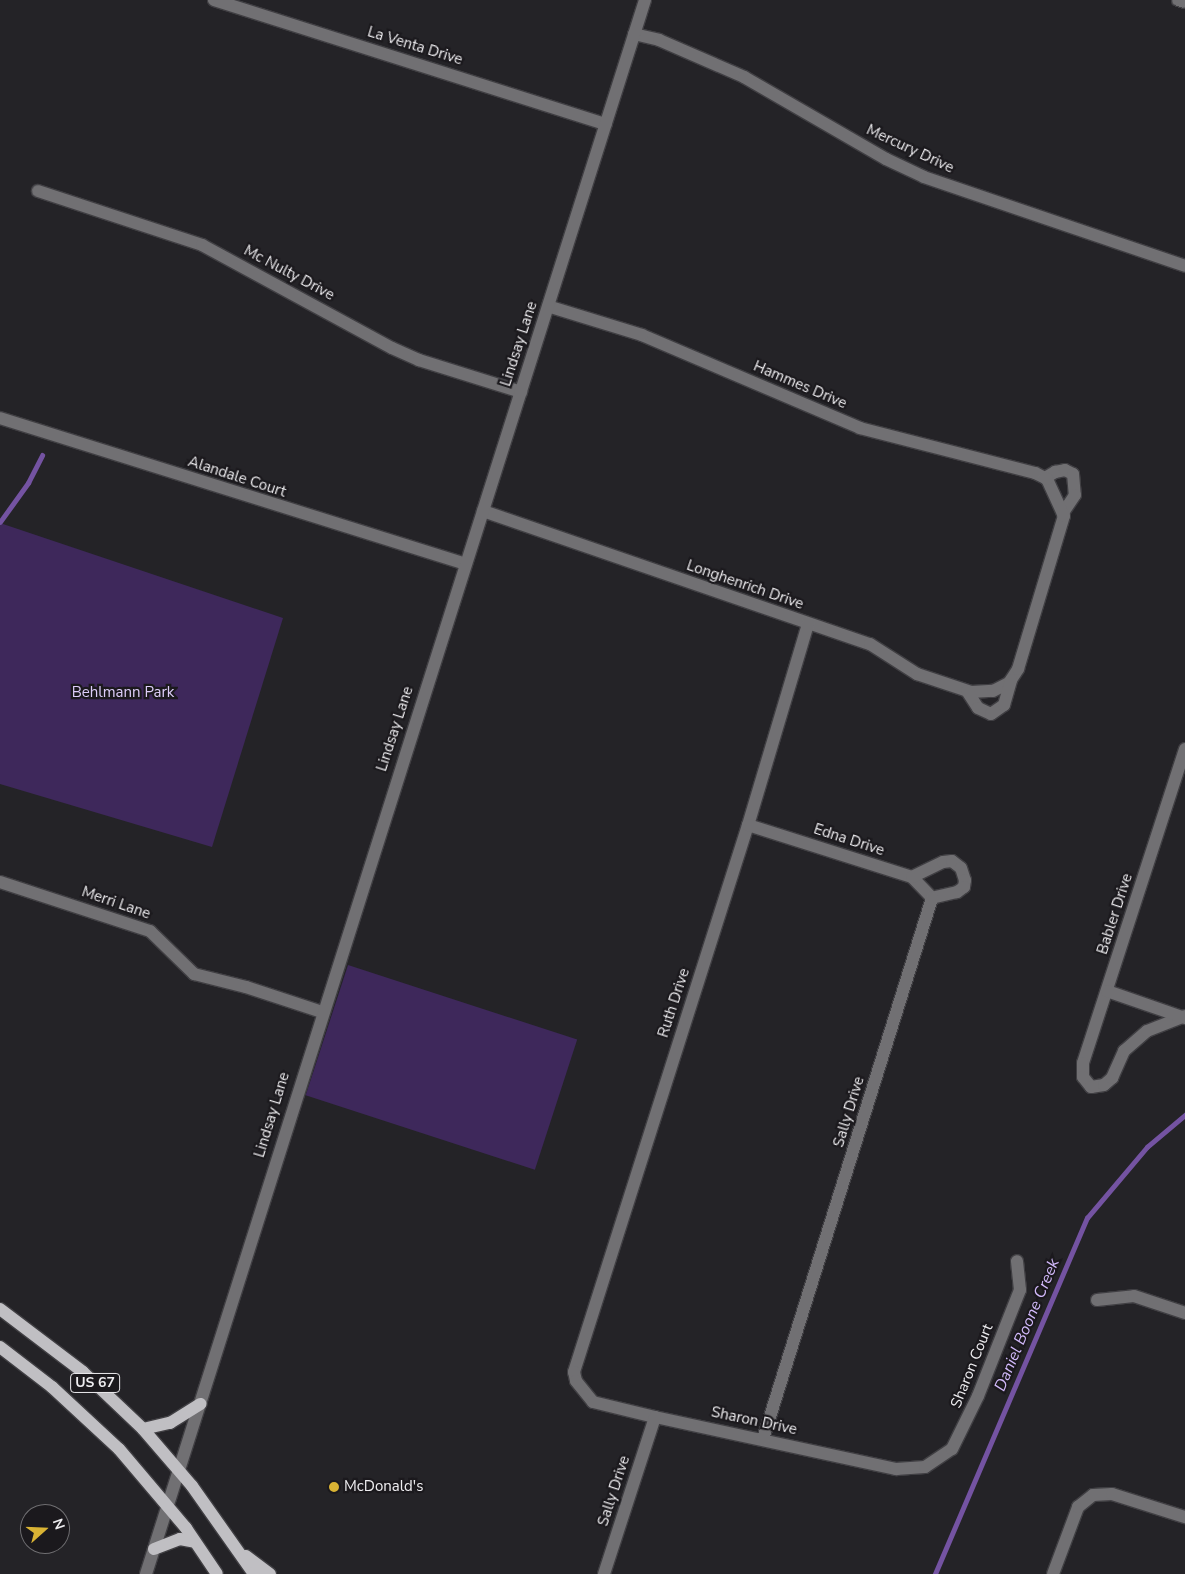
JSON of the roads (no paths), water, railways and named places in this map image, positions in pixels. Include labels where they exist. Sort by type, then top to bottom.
[{"type":"main road","name":"US 67","points":[[0,1309],[83,1372],[143,1429],[179,1469],[239,1550],[254,1574]]},
{"type":"main road","name":"US 67","points":[[0,1347],[88,1418],[168,1504],[217,1574]]},
{"type":"main road","points":[[143,1429],[170,1424],[200,1404]]},
{"type":"main road","points":[[154,1549],[180,1539],[195,1542]]},
{"type":"main road","points":[[239,1550],[270,1574]]},
{"type":"street","name":"La Venta Drive","points":[[214,0],[606,124]]},
{"type":"street","name":"Lindsay Lane","points":[[146,1574],[322,1012],[645,0]]},
{"type":"street","name":"Mercury Drive","points":[[634,34],[659,40],[744,77],[886,159],[924,177],[1185,266]]},
{"type":"street","name":"Mc Nulty Drive","points":[[38,192],[202,245],[392,348],[419,360],[521,392]]},
{"type":"street","name":"Hammes Drive","points":[[548,306],[642,335],[860,428],[1035,473],[1045,478]]},
{"type":"street","name":"Alandale Court","points":[[0,418],[466,564]]},
{"type":"street","points":[[967,691],[978,708],[992,714],[1004,705],[1011,680],[1018,669],[1063,514],[1075,495],[1072,474],[1065,470],[1055,472],[1045,478],[1063,514]]},
{"type":"street","name":"Longhenrich Drive","points":[[483,511],[870,644],[917,674],[967,691],[993,690],[1011,680]]},
{"type":"street","name":"Ruth Drive","points":[[580,1390],[574,1372],[748,825],[808,624]]},
{"type":"street","name":"Babler Drive","points":[[1184,1017],[1147,1031],[1124,1051],[1112,1078],[1104,1085],[1091,1087],[1083,1077],[1083,1062],[1185,749]]},
{"type":"street","name":"Edna Drive","points":[[748,825],[912,877],[932,898]]},
{"type":"street","points":[[912,877],[943,862],[952,861],[961,868],[965,880],[964,886],[932,898]]},
{"type":"street","name":"Merri Lane","points":[[0,882],[150,931],[194,974],[246,987],[322,1012]]},
{"type":"street","name":"Sally Drive","points":[[763,1440],[932,898]]},
{"type":"street","points":[[1107,991],[1184,1017]]},
{"type":"street","name":"Sharon Court","points":[[925,1467],[952,1449],[978,1396],[1020,1290],[1017,1260]]},
{"type":"street","points":[[1097,1300],[1134,1296],[1185,1313]]},
{"type":"street","name":"Sharon Drive","points":[[580,1390],[593,1402],[655,1418],[896,1469],[925,1467]]},
{"type":"street","name":"Sally Drive","points":[[604,1574],[655,1418]]},
{"type":"street","points":[[1052,1574],[1078,1507],[1093,1495],[1112,1494],[1185,1518]]},
{"type":"waterway","points":[[0,522],[28,483],[42,455]]},
{"type":"waterway","name":"Daniel Boone Creek","points":[[935,1574],[1087,1218],[1147,1147],[1185,1115]]},
{"type":"place","name":"McDonald's","points":[[334,1487]]},
{"type":"park label","name":"Behlmann Park","points":[[123,693]]}]
